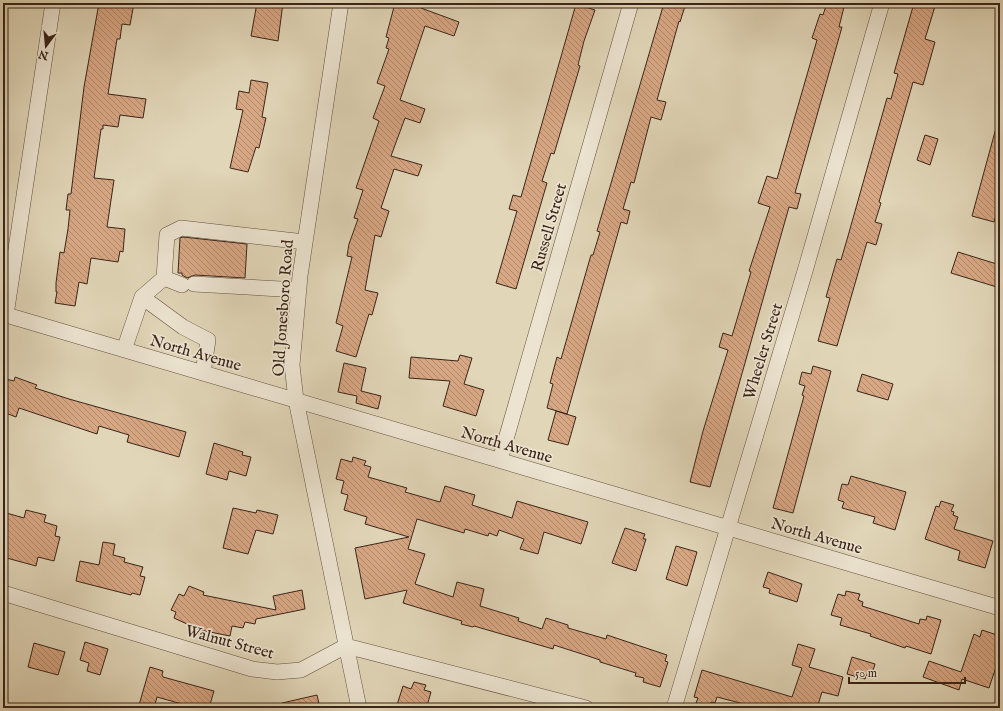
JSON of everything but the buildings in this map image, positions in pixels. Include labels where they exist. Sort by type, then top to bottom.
[{"type":"street","points":[[5,315],[54,3]]},
{"type":"street","name":"Old Jonesboro Road","points":[[341,3],[305,242],[292,366],[296,400],[359,708]]},
{"type":"street","name":"Russell Street","points":[[500,460],[631,3]]},
{"type":"street","name":"Wheeler Street","points":[[674,708],[805,271],[882,3]]},
{"type":"street","points":[[124,350],[142,297],[164,278],[167,234],[181,228],[305,242]]},
{"type":"street","points":[[164,278],[188,285],[299,290]]},
{"type":"street","points":[[142,297],[183,327],[208,340],[203,373]]},
{"type":"street","name":"North Avenue","points":[[5,315],[1000,608]]},
{"type":"street","name":"Walnut Street","points":[[3,593],[252,669],[277,672],[301,670],[346,646]]},
{"type":"street","points":[[346,646],[586,708]]}]
